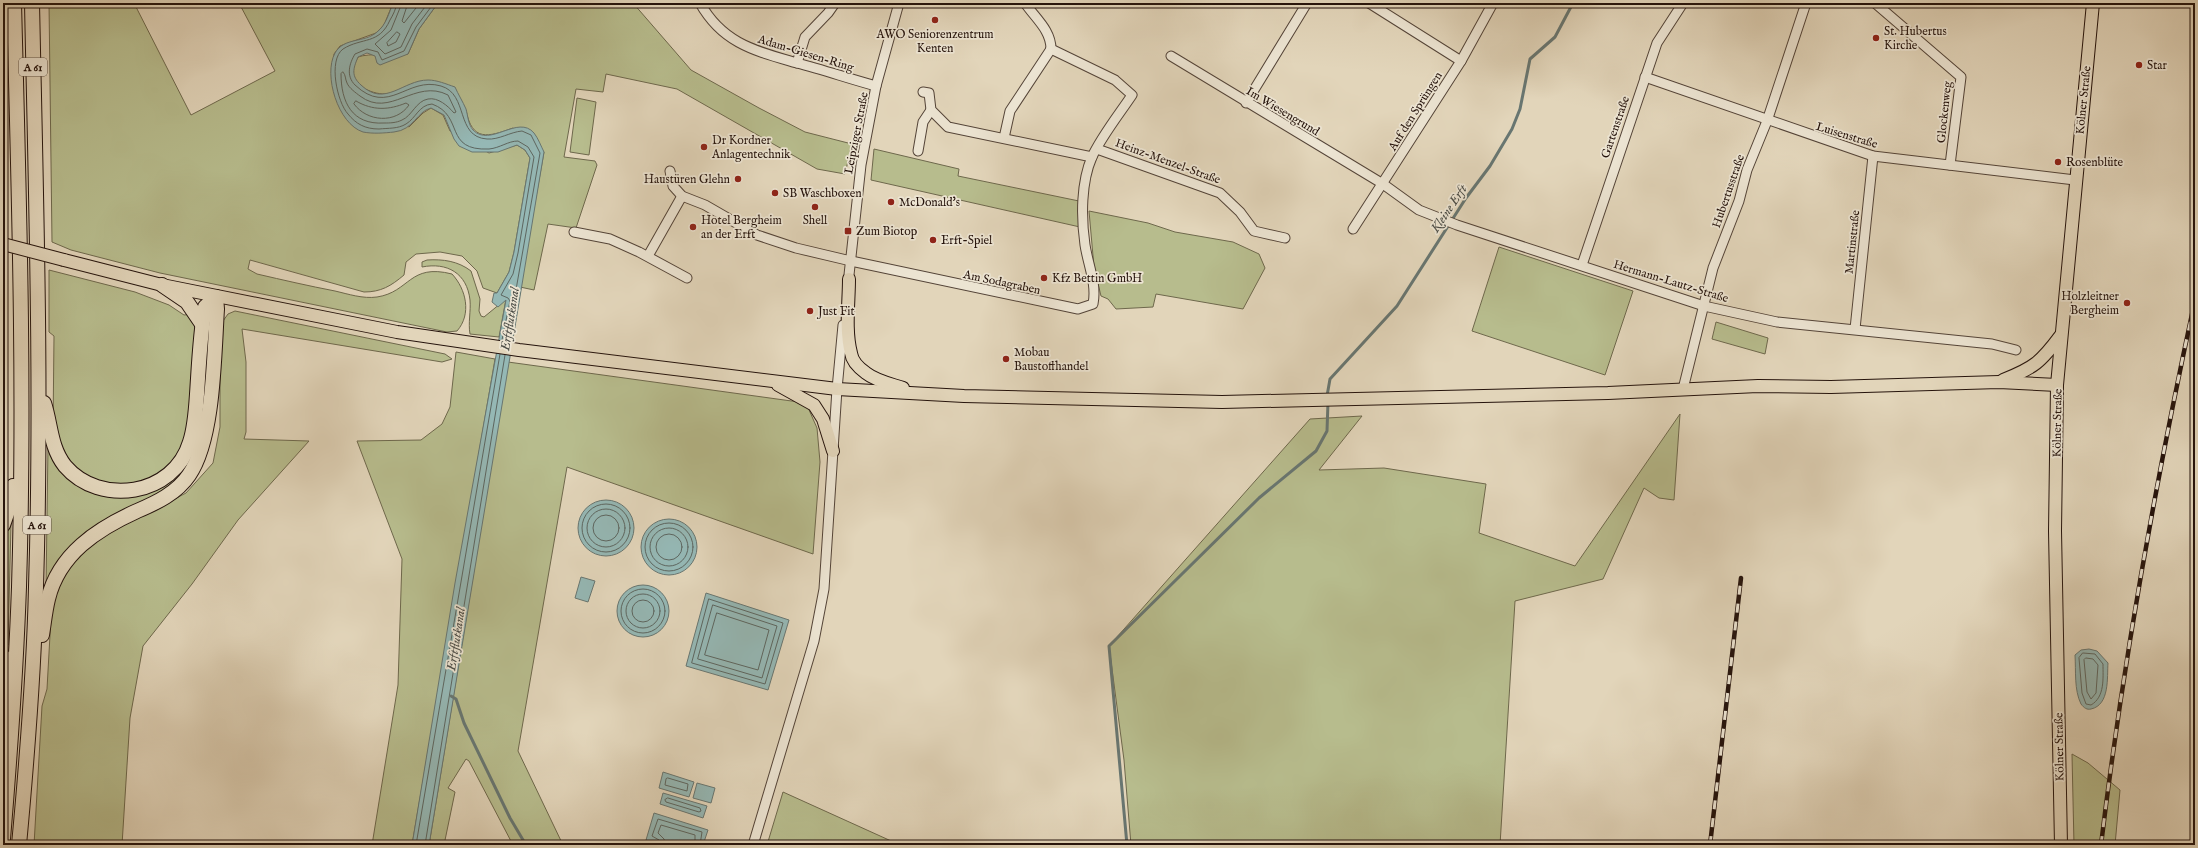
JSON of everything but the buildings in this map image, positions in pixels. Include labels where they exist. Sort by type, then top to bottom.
[{"type":"highway","name":"A 61","points":[[3,839],[12,725],[19,586],[21,332],[14,3]]},
{"type":"highway","name":"A 61","points":[[20,845],[33,664],[36,587],[39,386],[32,3]]},
{"type":"highway","points":[[162,285],[187,302],[202,324]]},
{"type":"highway","points":[[39,386],[55,447],[60,458],[70,470],[90,485],[113,491],[135,490],[151,485],[177,466],[190,442],[195,417],[202,324],[205,307],[216,297]]},
{"type":"highway","points":[[33,664],[42,641],[47,600],[52,586],[57,574],[73,553],[104,527],[156,503],[169,494],[189,476],[196,465],[204,442],[209,412],[216,297]]},
{"type":"highway","points":[[3,525],[9,508],[20,457]]},
{"type":"highway","points":[[3,656],[6,669],[6,698],[12,725]]},
{"type":"main road","name":"Kölner Straße","points":[[2061,845],[2055,531],[2057,385],[2075,180],[2093,3]]},
{"type":"main road","points":[[3,244],[162,285],[397,332],[488,346],[837,389],[918,392],[964,396],[1222,402],[1608,393],[1758,386],[1831,387],[1999,382],[2057,385]]},
{"type":"main road","points":[[849,278],[849,332],[853,360],[866,373],[875,378],[918,392]]},
{"type":"main road","points":[[1999,382],[2028,370],[2041,361],[2062,334]]},
{"type":"main road","points":[[771,382],[814,405],[823,419],[833,451]]},
{"type":"street","name":"Adam-Giesen-Ring","points":[[700,3],[706,14],[735,42],[767,55],[876,86]]},
{"type":"street","points":[[797,63],[805,37],[828,13],[835,3]]},
{"type":"street","name":"Leipziger Straße","points":[[752,845],[814,641],[824,589],[828,558],[837,389],[861,165],[876,86],[899,3]]},
{"type":"street","points":[[1004,138],[1010,111],[1051,49],[1051,40],[1048,32],[1025,3]]},
{"type":"street","points":[[1246,103],[1307,3]]},
{"type":"street","points":[[1369,3],[1461,61]]},
{"type":"street","name":"Auf den Sprüngen","points":[[1352,228],[1383,184],[1461,61],[1493,3]]},
{"type":"street","name":"Gartenstraße","points":[[1582,265],[1657,43],[1683,3]]},
{"type":"street","name":"Hubertusstraße","points":[[1683,389],[1713,268],[1739,201],[1746,170],[1767,121],[1806,3]]},
{"type":"street","name":"Glockenweg","points":[[1875,3],[1961,77],[1950,166]]},
{"type":"street","name":"Am Sodagraben","points":[[851,261],[1078,310],[1093,304],[1096,291],[1087,258],[1083,230],[1085,186],[1095,153],[1132,95],[1115,80],[1051,49]]},
{"type":"street","name":"Im Wiesengrund","points":[[1171,56],[1246,103],[1383,184]]},
{"type":"street","name":"Luisenstraße","points":[[1645,77],[1767,121],[1873,156],[2075,180]]},
{"type":"street","points":[[918,151],[923,122],[931,110],[929,93],[923,92]]},
{"type":"street","name":"Heinz-Menzel-Straße","points":[[931,110],[948,127],[1095,153],[1220,193],[1240,212],[1254,231],[1285,238]]},
{"type":"street","name":"Martinstraße","points":[[1855,329],[1873,156]]},
{"type":"street","points":[[670,171],[673,186],[682,196],[705,205],[757,235],[796,248],[851,261]]},
{"type":"street","name":"Hermann-Lautz-Straße","points":[[1383,184],[1419,210],[1440,219],[1704,306],[1777,322],[1992,344],[2016,350]]},
{"type":"street","points":[[648,256],[682,196]]},
{"type":"street","points":[[574,232],[610,239],[648,256],[687,278]]},
{"type":"green space","points":[[49,3],[134,3],[191,115],[275,71],[239,3],[393,3],[384,25],[376,33],[340,46],[334,54],[332,80],[409,127],[423,113],[431,108],[443,115],[450,131],[489,153],[517,145],[525,150],[530,158],[514,252],[509,272],[497,293],[483,288],[477,271],[462,256],[440,252],[416,254],[406,262],[404,275],[386,288],[370,292],[364,292],[250,260],[248,269],[257,274],[361,297],[377,297],[388,294],[397,290],[418,275],[427,272],[452,274],[457,280],[464,294],[466,309],[465,317],[457,331],[447,332],[160,273],[71,250],[52,242]]},
{"type":"green space","points":[[438,3],[633,3],[691,70],[805,132],[852,144],[845,174],[817,169],[677,89],[606,74],[603,92],[576,89],[564,157],[595,161],[597,165],[576,228],[548,224],[534,290],[520,287],[544,152],[513,128],[489,135],[477,132],[472,128],[466,110],[412,84],[388,94],[382,94],[365,89],[356,81],[354,75],[354,64],[358,57],[408,54],[419,29]]},
{"type":"green space","points":[[577,98],[596,102],[589,155],[570,152]]},
{"type":"green space","points":[[874,149],[959,169],[958,176],[1079,201],[1080,227],[871,180]]},
{"type":"green space","points":[[1089,211],[1148,223],[1175,232],[1233,242],[1259,254],[1265,268],[1243,309],[1156,294],[1153,307],[1116,309],[1108,299],[1101,296],[1094,267]]},
{"type":"green space","points":[[1499,247],[1633,291],[1605,375],[1472,331]]},
{"type":"green space","points":[[3,257],[5,258],[6,498],[3,514]]},
{"type":"green space","points":[[427,260],[450,261],[471,271],[480,299],[479,311],[481,316],[484,317],[506,299],[499,337],[470,334],[470,300],[465,283],[460,276],[447,268],[440,266],[422,267],[422,262]]},
{"type":"green space","points":[[49,270],[135,292],[169,305],[184,315],[192,314],[196,323],[187,438],[169,467],[153,479],[122,487],[91,481],[67,460],[53,430],[54,336],[49,332]]},
{"type":"green space","points":[[235,311],[445,354],[452,359],[442,362],[242,329],[246,362],[246,432],[244,439],[309,441],[238,520],[192,584],[143,646],[130,718],[122,845],[34,845],[42,706],[47,689],[52,599],[63,575],[77,557],[96,540],[186,493],[213,463],[220,427],[220,343],[223,321],[228,314]]},
{"type":"green space","points":[[211,316],[204,417],[200,443],[177,483],[113,518],[46,589],[48,446],[55,460],[116,496],[186,459],[206,328]]},
{"type":"green space","points":[[1716,322],[1768,338],[1765,354],[1712,339]]},
{"type":"green space","points":[[456,352],[495,359],[412,845],[372,845],[398,685],[402,559],[357,441],[421,440],[442,424],[450,407]]},
{"type":"green space","points":[[508,362],[806,403],[817,428],[820,462],[813,554],[567,467],[518,751],[563,845],[513,845],[469,761],[466,759],[448,788],[455,792],[444,845],[429,845]]},
{"type":"green space","points":[[1680,414],[1674,500],[1659,498],[1644,488],[1603,579],[1515,601],[1500,845],[1131,845],[1124,760],[1109,646],[1310,419],[1362,416],[1319,470],[1384,468],[1486,484],[1479,533],[1575,566]]},
{"type":"green space","points":[[11,524],[8,645],[3,639],[3,536],[7,527]]},
{"type":"green space","points":[[2072,754],[2088,763],[2120,790],[2115,845],[2074,845]]},
{"type":"green space","points":[[783,792],[900,845],[767,845]]},
{"type":"water","name":"Erftflutkanal","points":[[393,3],[438,3],[419,29],[408,54],[380,65],[377,63],[375,56],[367,53],[358,57],[354,75],[361,85],[378,94],[386,94],[419,81],[428,80],[438,81],[455,87],[466,109],[469,123],[473,130],[480,135],[487,135],[496,134],[512,128],[527,128],[534,133],[544,152],[429,845],[412,845],[455,583],[506,300],[498,307],[492,302],[494,293],[497,293],[509,272],[514,252],[530,158],[525,150],[517,145],[498,152],[472,152],[459,146],[454,139],[444,115],[431,108],[422,113],[406,128],[401,131],[394,132],[363,132],[354,127],[346,119],[335,98],[332,86],[332,62],[335,53],[339,48],[349,42],[367,38],[377,32],[389,15]]},
{"type":"water","points":[[606,500],[617,502],[626,508],[632,517],[634,528],[632,539],[626,548],[617,554],[606,556],[595,554],[586,548],[580,539],[578,528],[580,517],[586,508],[595,502]]},
{"type":"water","points":[[669,519],[680,521],[689,527],[695,536],[697,547],[695,558],[689,567],[680,573],[669,575],[658,573],[649,567],[643,558],[641,547],[643,536],[649,527],[658,521]]},
{"type":"water","points":[[581,577],[595,581],[588,602],[575,598]]},
{"type":"water","points":[[643,585],[657,589],[665,597],[669,611],[665,625],[657,633],[643,637],[629,633],[621,625],[617,611],[621,597],[629,589]]},
{"type":"water","points":[[706,593],[789,620],[768,690],[686,666]]},
{"type":"water","points":[[2089,649],[2097,651],[2108,663],[2106,690],[2102,702],[2097,706],[2087,709],[2081,704],[2077,693],[2075,655],[2081,650]]},
{"type":"water","points":[[663,772],[694,782],[689,797],[659,788]]},
{"type":"water","points":[[697,783],[715,788],[711,803],[693,798]]},
{"type":"water","points":[[663,793],[707,806],[703,818],[660,804]]},
{"type":"water","points":[[654,813],[708,830],[703,845],[662,845],[646,840]]},
{"type":"waterway","name":"Kleine Erft","points":[[1327,396],[1330,379],[1397,306],[1466,198],[1490,166],[1512,129],[1520,109],[1530,59],[1555,37],[1573,3]]},
{"type":"waterway","points":[[1127,845],[1109,646],[1259,498],[1316,451],[1327,431],[1328,402]]},
{"type":"waterway","points":[[451,696],[456,699],[464,723],[510,818],[526,845]]},
{"type":"railway","points":[[2101,845],[2119,708],[2130,640],[2154,503],[2195,300]]},
{"type":"railway","points":[[1710,845],[1741,578]]},
{"type":"place","name":"AWO Seniorenzentrum Kenten","points":[[935,20]]},
{"type":"place","name":"St. Hubertus Kirche","points":[[1876,38]]},
{"type":"place","name":"Star","points":[[2139,65]]},
{"type":"place","name":"Dr Kordner Anlagentechnik","points":[[704,147]]},
{"type":"place","name":"Rosenblüte","points":[[2058,162]]},
{"type":"place","name":"Haustüren Glehn","points":[[738,179]]},
{"type":"place","name":"SB Waschboxen","points":[[775,193]]},
{"type":"place","name":"McDonald's","points":[[891,202]]},
{"type":"place","name":"Shell","points":[[815,207]]},
{"type":"place","name":"Hotel Bergheim an der Erft","points":[[693,227]]},
{"type":"place","name":"Zum Biotop","points":[[848,231]]},
{"type":"place","name":"Erft-Spiel","points":[[933,240]]},
{"type":"place","name":"Kfz Bettin GmbH","points":[[1044,278]]},
{"type":"place","name":"Holzleitner Bergheim","points":[[2127,303]]},
{"type":"place","name":"Just Fit","points":[[810,311]]},
{"type":"place","name":"Mobau Baustoffhandel","points":[[1006,359]]}]
